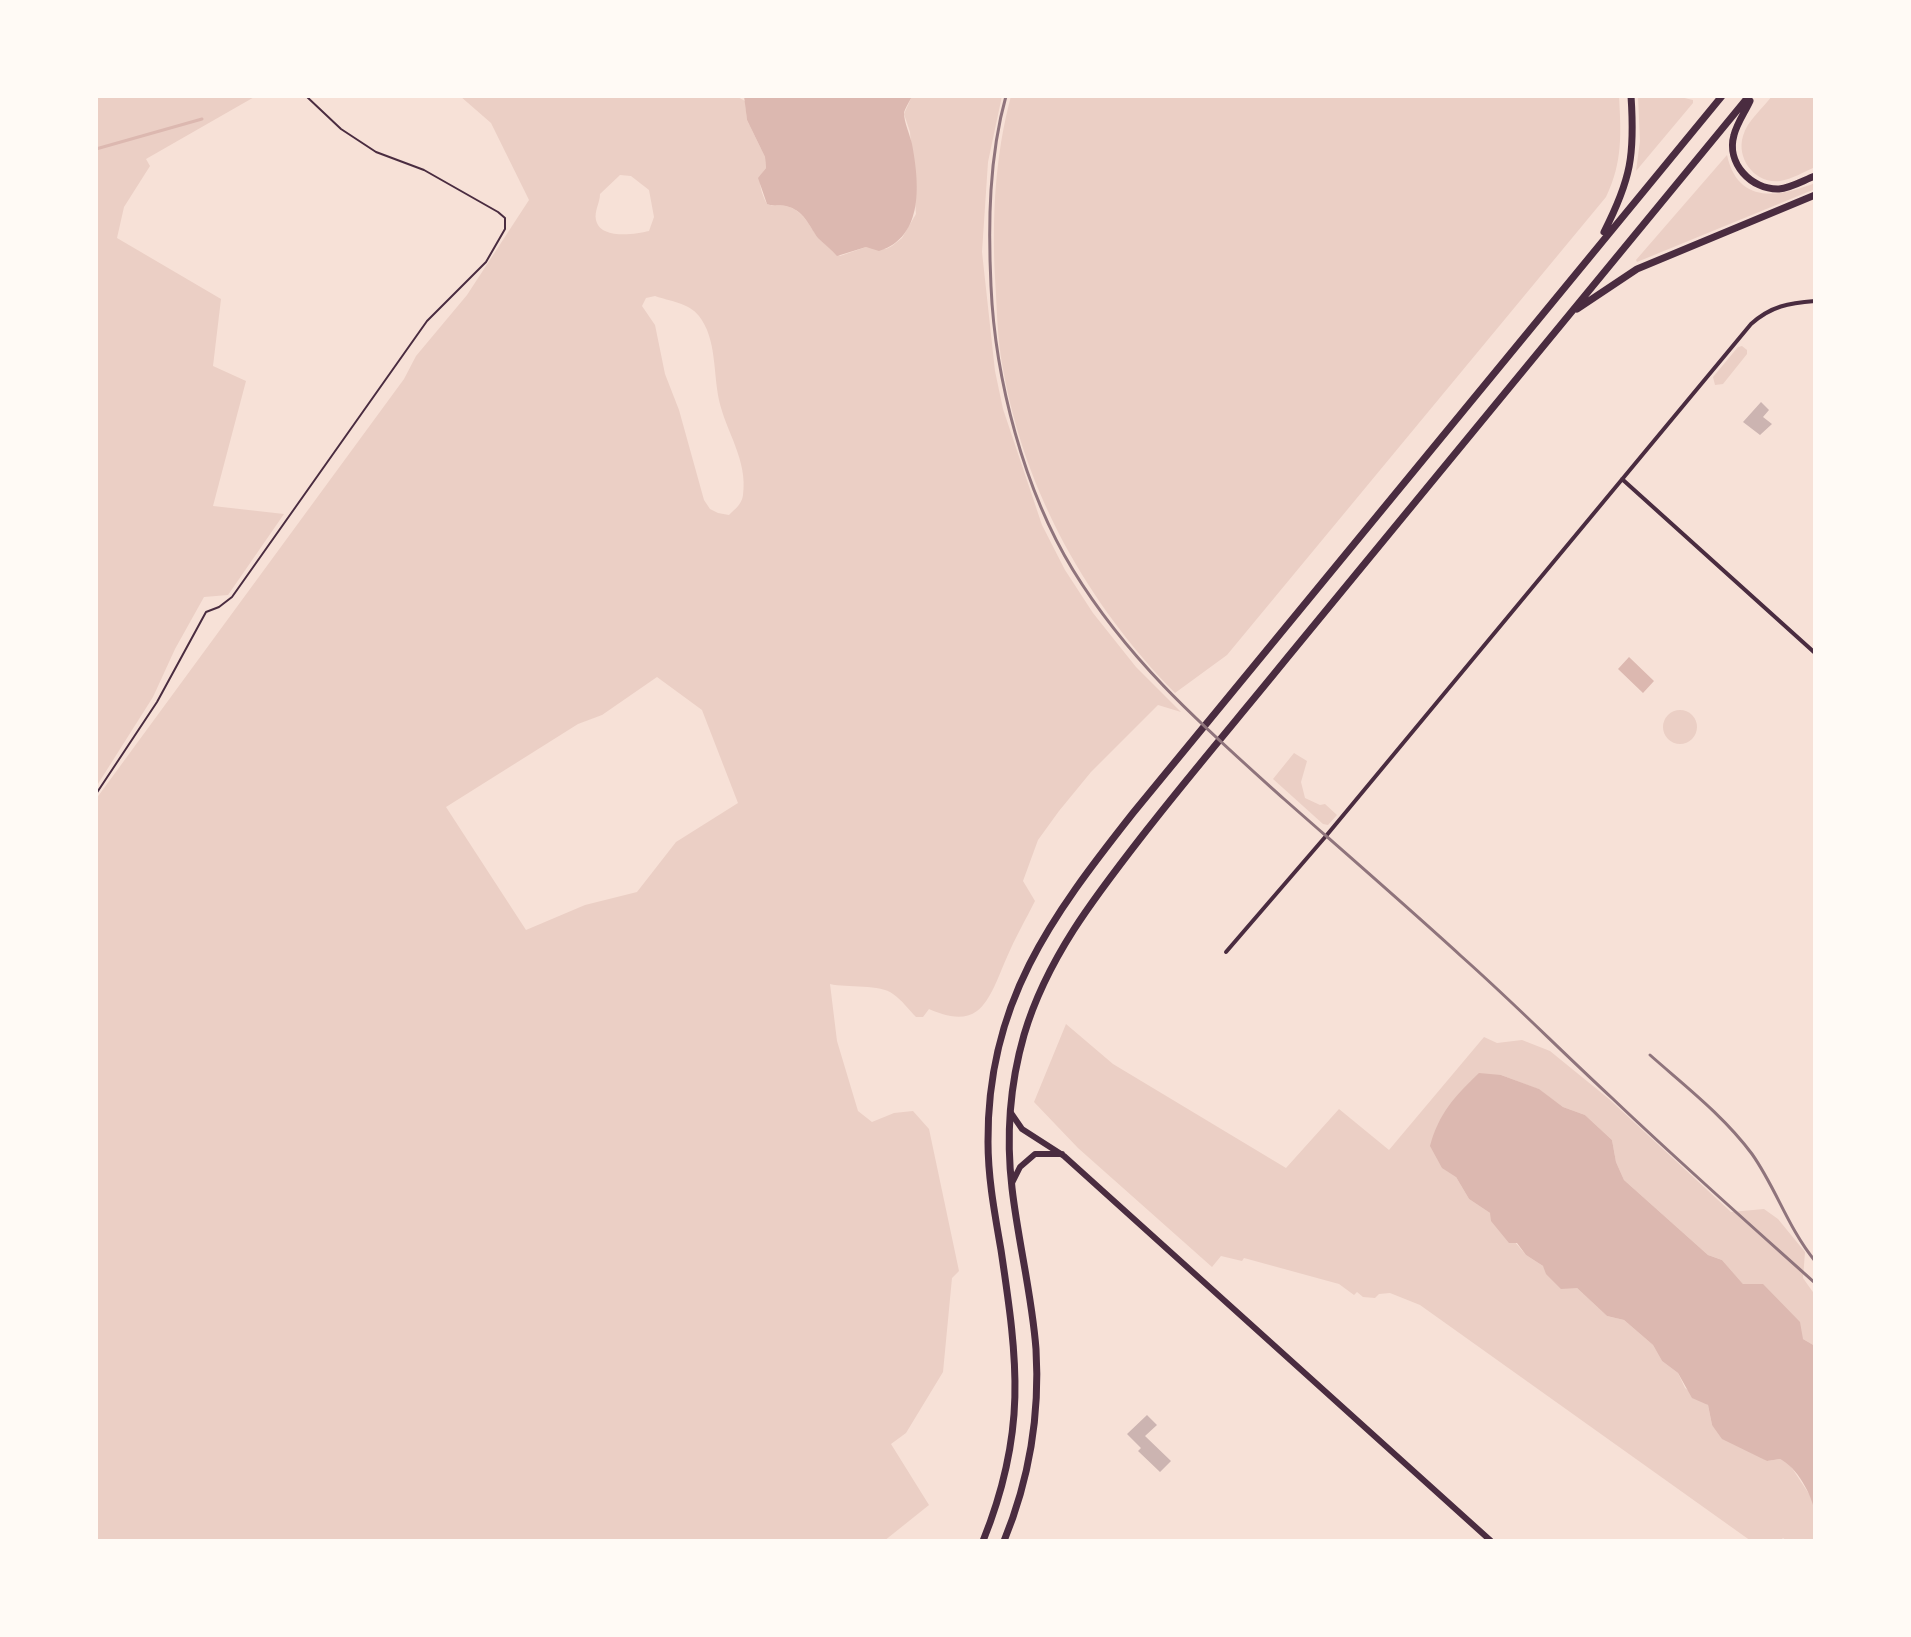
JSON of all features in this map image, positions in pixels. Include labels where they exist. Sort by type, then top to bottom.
[{"type":"main road","points":[[1598,245],[1623,195],[1630,171],[1633,143],[1631,96]]},
{"type":"main road","points":[[983,1541],[1004,1485],[1015,1416],[1016,1375],[1013,1333],[989,1170],[988,1120],[998,1051],[1013,1001],[1039,942],[1082,877],[1162,777],[1722,96]]},
{"type":"main road","points":[[1751,96],[1732,145],[1741,171],[1757,184],[1778,189],[1815,176]]},
{"type":"main road","points":[[1004,1541],[1018,1507],[1028,1469],[1037,1375],[1036,1345],[1011,1185],[1011,1112],[1023,1037],[1055,960],[1080,916],[1178,790],[1751,96]]},
{"type":"main road","points":[[1566,318],[1599,292],[1637,269],[1815,195]]},
{"type":"main road","points":[[1011,1112],[1022,1129],[1062,1154],[1491,1541]]},
{"type":"main road","points":[[1011,1185],[1020,1167],[1035,1154],[1062,1154]]},
{"type":"street","points":[[1226,952],[1760,316],[1787,303],[1815,301]]},
{"type":"street","points":[[1622,479],[1815,653]]},
{"type":"lane","points":[[96,794],[157,702],[206,612],[232,597],[427,321],[486,262],[505,229],[505,218],[498,212],[424,170],[376,152],[341,129],[306,96]]},
{"type":"shaded area","points":[[96,96],[256,96],[146,159],[150,166],[124,207],[117,238],[221,299],[213,366],[246,381],[213,506],[284,514],[228,595],[204,597],[153,697],[96,787]]},
{"type":"shaded area","points":[[460,96],[736,96],[745,101],[747,120],[765,157],[766,168],[760,186],[767,204],[786,206],[798,212],[821,241],[840,256],[866,247],[886,249],[892,246],[902,238],[916,214],[910,132],[904,114],[912,96],[1002,96],[988,162],[982,252],[995,371],[1003,409],[1042,525],[1065,570],[1093,613],[1136,667],[1181,712],[1158,705],[1091,772],[1038,840],[1023,881],[1035,901],[991,993],[977,1011],[959,1017],[929,1009],[923,1017],[916,1017],[888,991],[830,984],[837,1041],[858,1111],[872,1122],[894,1113],[913,1111],[929,1129],[959,1271],[952,1278],[943,1372],[906,1433],[891,1444],[929,1505],[884,1541],[96,1541],[96,799],[404,379],[416,356],[467,295],[529,200],[491,123]],"holes":[[[620,175],[631,176],[649,190],[654,217],[649,231],[618,234],[599,226],[596,217],[600,194]],[[655,296],[690,308],[699,316],[709,335],[719,400],[744,482],[742,498],[729,515],[710,509],[704,500],[679,410],[665,374],[655,325],[642,306],[646,298]],[[657,677],[702,710],[738,803],[676,842],[637,892],[585,905],[526,930],[446,807],[578,724],[602,715]]]},
{"type":"shaded area","points":[[744,96],[912,96],[904,113],[912,144],[917,190],[912,221],[905,234],[879,251],[866,247],[837,256],[797,211],[767,204],[758,178],[766,168],[765,157],[747,120]]},
{"type":"shaded area","points":[[1011,96],[1619,96],[1618,159],[1606,197],[1227,655],[1175,693],[1144,659],[1088,584],[1044,503],[1013,415],[1000,346],[994,232],[998,164]]},
{"type":"shaded area","points":[[1638,96],[1676,96],[1693,100],[1693,103],[1636,171],[1640,141]]},
{"type":"shaded area","points":[[1772,96],[1815,96],[1815,167],[1780,181],[1771,181],[1755,174],[1742,153],[1745,130]]},
{"type":"shaded area","points":[[1727,155],[1732,171],[1750,190],[1788,192],[1815,183],[1815,189],[1637,262],[1636,260]]},
{"type":"shaded area","points":[[1742,346],[1747,354],[1723,384],[1715,385],[1713,377]]},
{"type":"shaded area","points":[[1629,657],[1654,681],[1643,693],[1618,669]]},
{"type":"shaded area","points":[[1680,710],[1692,715],[1697,727],[1692,739],[1680,744],[1668,739],[1663,727],[1668,715]]},
{"type":"shaded area","points":[[1294,753],[1307,761],[1301,782],[1305,798],[1325,804],[1337,815],[1328,825],[1323,824],[1273,779]]},
{"type":"shaded area","points":[[1066,1024],[1113,1064],[1286,1168],[1339,1109],[1389,1150],[1484,1037],[1497,1043],[1522,1040],[1550,1051],[1609,1099],[1731,1212],[1764,1209],[1778,1219],[1805,1252],[1803,1278],[1815,1295],[1815,1346],[1803,1339],[1743,1284],[1722,1260],[1708,1255],[1624,1180],[1616,1162],[1612,1140],[1585,1115],[1563,1107],[1538,1089],[1501,1075],[1456,1177],[1469,1199],[1490,1213],[1526,1255],[1577,1288],[1607,1316],[1624,1320],[1653,1345],[1662,1361],[1678,1373],[1685,1388],[1708,1405],[1712,1425],[1767,1461],[1780,1459],[1788,1462],[1813,1500],[1815,1541],[1787,1541],[1783,1538],[1780,1541],[1751,1541],[1420,1305],[1390,1293],[1379,1294],[1375,1298],[1363,1297],[1357,1292],[1354,1295],[1339,1284],[1244,1258],[1242,1261],[1221,1256],[1212,1267],[1078,1148],[1034,1102]]},
{"type":"shaded area","points":[[1479,1073],[1501,1075],[1539,1089],[1563,1107],[1585,1115],[1612,1140],[1616,1162],[1624,1180],[1708,1255],[1722,1260],[1743,1284],[1763,1284],[1800,1322],[1803,1339],[1815,1346],[1815,1513],[1807,1490],[1792,1468],[1780,1459],[1767,1461],[1722,1439],[1712,1425],[1708,1405],[1692,1398],[1678,1373],[1662,1361],[1653,1345],[1624,1320],[1607,1316],[1577,1288],[1561,1289],[1546,1274],[1543,1266],[1526,1255],[1517,1243],[1509,1243],[1491,1221],[1490,1213],[1469,1199],[1456,1177],[1442,1168],[1430,1146],[1434,1134],[1449,1106]]},
{"type":"building","points":[[1761,402],[1769,410],[1763,417],[1772,424],[1760,435],[1743,422]]},
{"type":"building","points":[[1147,1415],[1157,1425],[1145,1436],[1171,1461],[1160,1472],[1138,1451],[1141,1448],[1127,1434]]},
{"type":"waterway","points":[[96,149],[202,119]]},
{"type":"railway","points":[[1006,96],[996,143],[990,214],[991,286],[999,358],[1015,433],[1040,505],[1073,570],[1095,604],[1144,664],[1197,719],[1480,973],[1662,1145],[1815,1283]]},
{"type":"railway","points":[[1650,1055],[1704,1102],[1741,1140],[1815,1261]]}]
